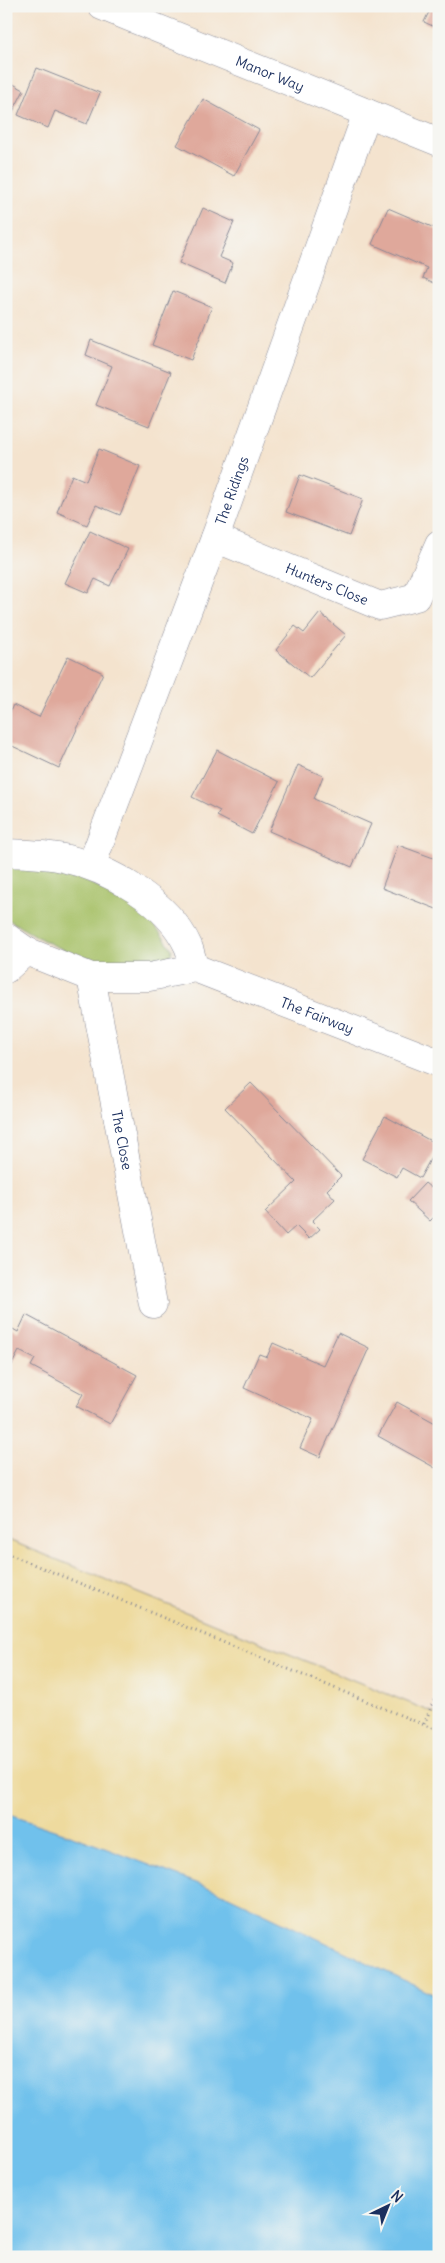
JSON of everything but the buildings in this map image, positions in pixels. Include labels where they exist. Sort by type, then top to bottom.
[{"type":"street","name":"Manor Way","points":[[102,6],[439,142]]},
{"type":"street","name":"The Ridings","points":[[91,866],[216,538],[367,113]]},
{"type":"street","name":"Hunters Close","points":[[216,538],[380,606],[416,597],[439,544]]},
{"type":"street","points":[[6,854],[32,854],[63,858],[91,866],[120,879],[160,910],[176,928],[188,946],[195,968],[174,974],[149,977],[91,977],[16,944],[6,969]]},
{"type":"street","name":"The Fairway","points":[[195,968],[439,1063]]},
{"type":"street","name":"The Close","points":[[91,977],[152,1304]]},
{"type":"path","points":[[6,1553],[439,1731]]},
{"type":"path","points":[[424,1724],[439,1689]]},
{"type":"green space","points":[[6,865],[54,872],[100,888],[121,899],[157,929],[172,949],[171,955],[165,961],[141,963],[100,960],[81,956],[45,941],[6,918]]},
{"type":"sand","points":[[6,1539],[439,1715],[439,2126],[6,1937]]},
{"type":"water","points":[[6,1814],[81,1839],[220,1892],[439,1997],[439,2257],[6,2257]]}]
